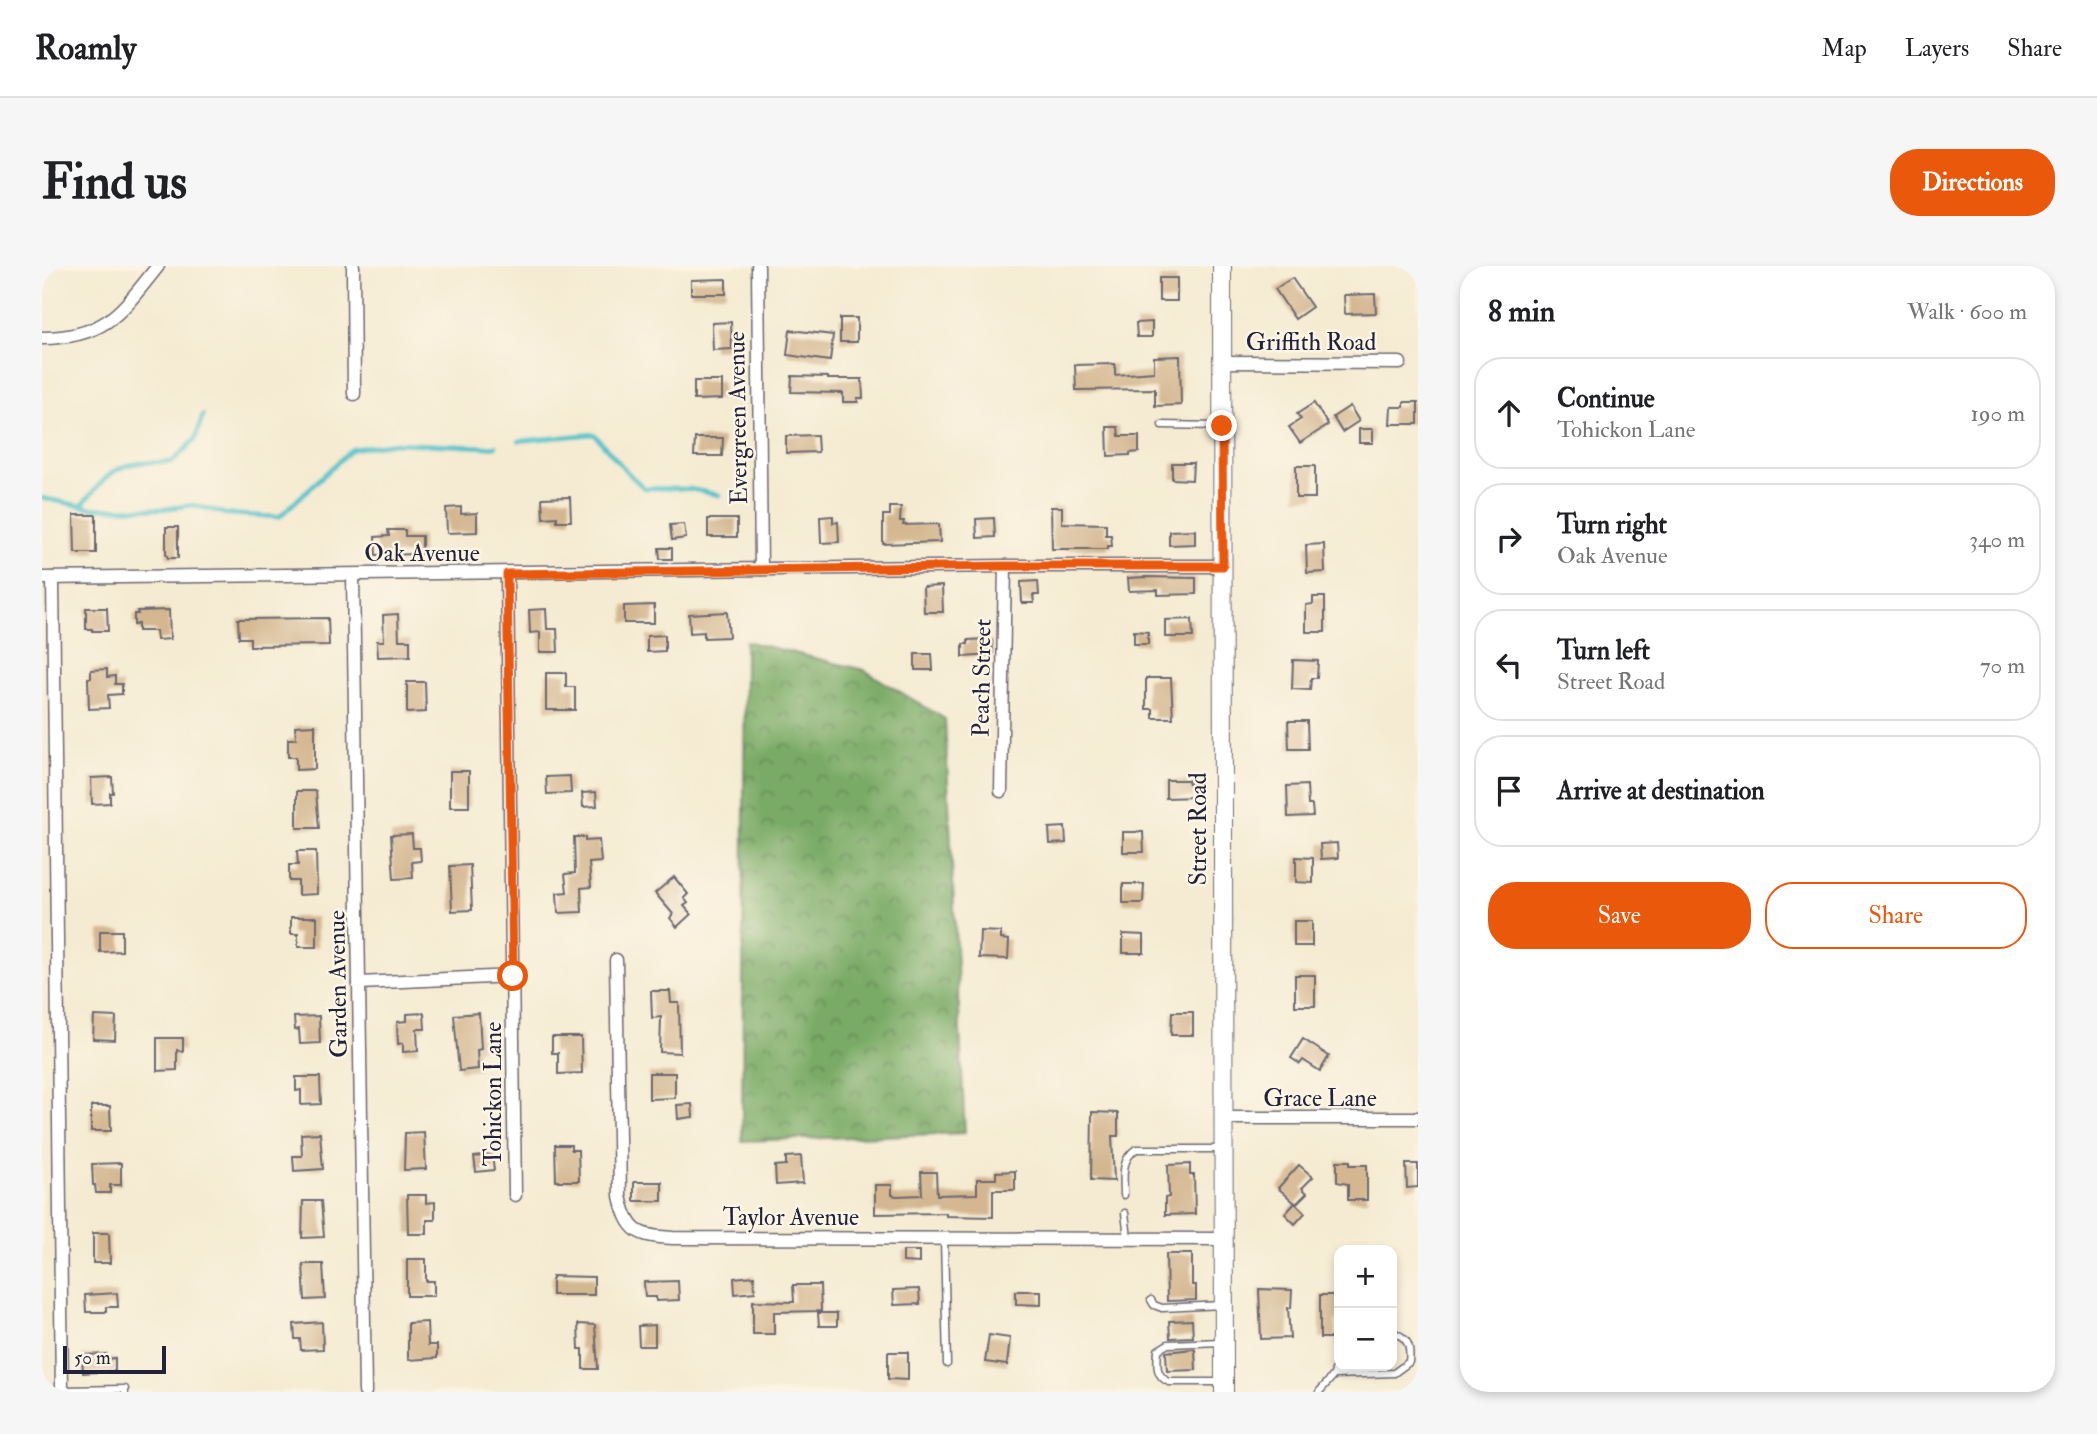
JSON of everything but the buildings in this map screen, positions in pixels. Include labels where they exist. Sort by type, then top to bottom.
[{"type":"main road","name":"Street Road","points":[[1222,266],[1224,1387]]},
{"type":"street","points":[[42,338],[61,338],[85,333],[106,323],[117,315],[158,266]]},
{"type":"street","points":[[353,266],[355,394]]},
{"type":"street","name":"Evergreen Avenue","points":[[758,266],[761,569]]},
{"type":"street","name":"Griffith Road","points":[[1222,362],[1400,363]]},
{"type":"street","name":"Oak Avenue","points":[[47,578],[1004,566],[1223,566]]},
{"type":"street","name":"Peach Street","points":[[1001,791],[1004,566]]},
{"type":"street","name":"Tohickon Lane","points":[[507,574],[515,1195]]},
{"type":"street","name":"Garden Avenue","points":[[353,575],[365,1392]]},
{"type":"street","points":[[47,578],[57,985],[62,1391]]},
{"type":"street","name":"Taylor Avenue","points":[[616,960],[620,1196],[624,1213],[638,1233],[648,1237],[673,1238],[1223,1239]]},
{"type":"street","points":[[359,983],[513,976]]},
{"type":"street","points":[[42,986],[57,985]]},
{"type":"street","name":"Grace Lane","points":[[1223,1118],[1418,1118]]},
{"type":"lane","points":[[1163,425],[1222,426]]},
{"type":"lane","points":[[1124,1195],[1124,1162],[1136,1149],[1223,1149]]},
{"type":"lane","points":[[1125,1213],[1128,1238]]},
{"type":"lane","points":[[944,1238],[947,1364]]},
{"type":"lane","points":[[1151,1300],[1154,1306],[1162,1308],[1224,1305]]},
{"type":"lane","points":[[1334,1376],[1394,1373],[1402,1369],[1409,1362],[1408,1341],[1397,1334]]},
{"type":"lane","points":[[1224,1342],[1168,1344],[1158,1350],[1157,1360],[1158,1373],[1161,1379],[1168,1382],[1224,1387]]},
{"type":"lane","points":[[1319,1392],[1334,1376],[1335,1371]]},
{"type":"lane","points":[[62,1391],[125,1389],[125,1392]]},
{"type":"green space","points":[[745,641],[864,670],[945,719],[965,1133],[742,1141]]},
{"type":"waterway","points":[[81,506],[102,482],[119,469],[140,463],[172,462],[195,440],[203,415]]},
{"type":"waterway","points":[[519,441],[594,434],[644,488],[690,489],[719,495]]},
{"type":"waterway","points":[[42,498],[92,508],[162,509],[194,505],[226,514],[279,517],[352,449],[395,443],[496,446]]},
{"type":"route","points":[[513,976],[507,574],[1004,566],[1223,566],[1222,426]]}]
